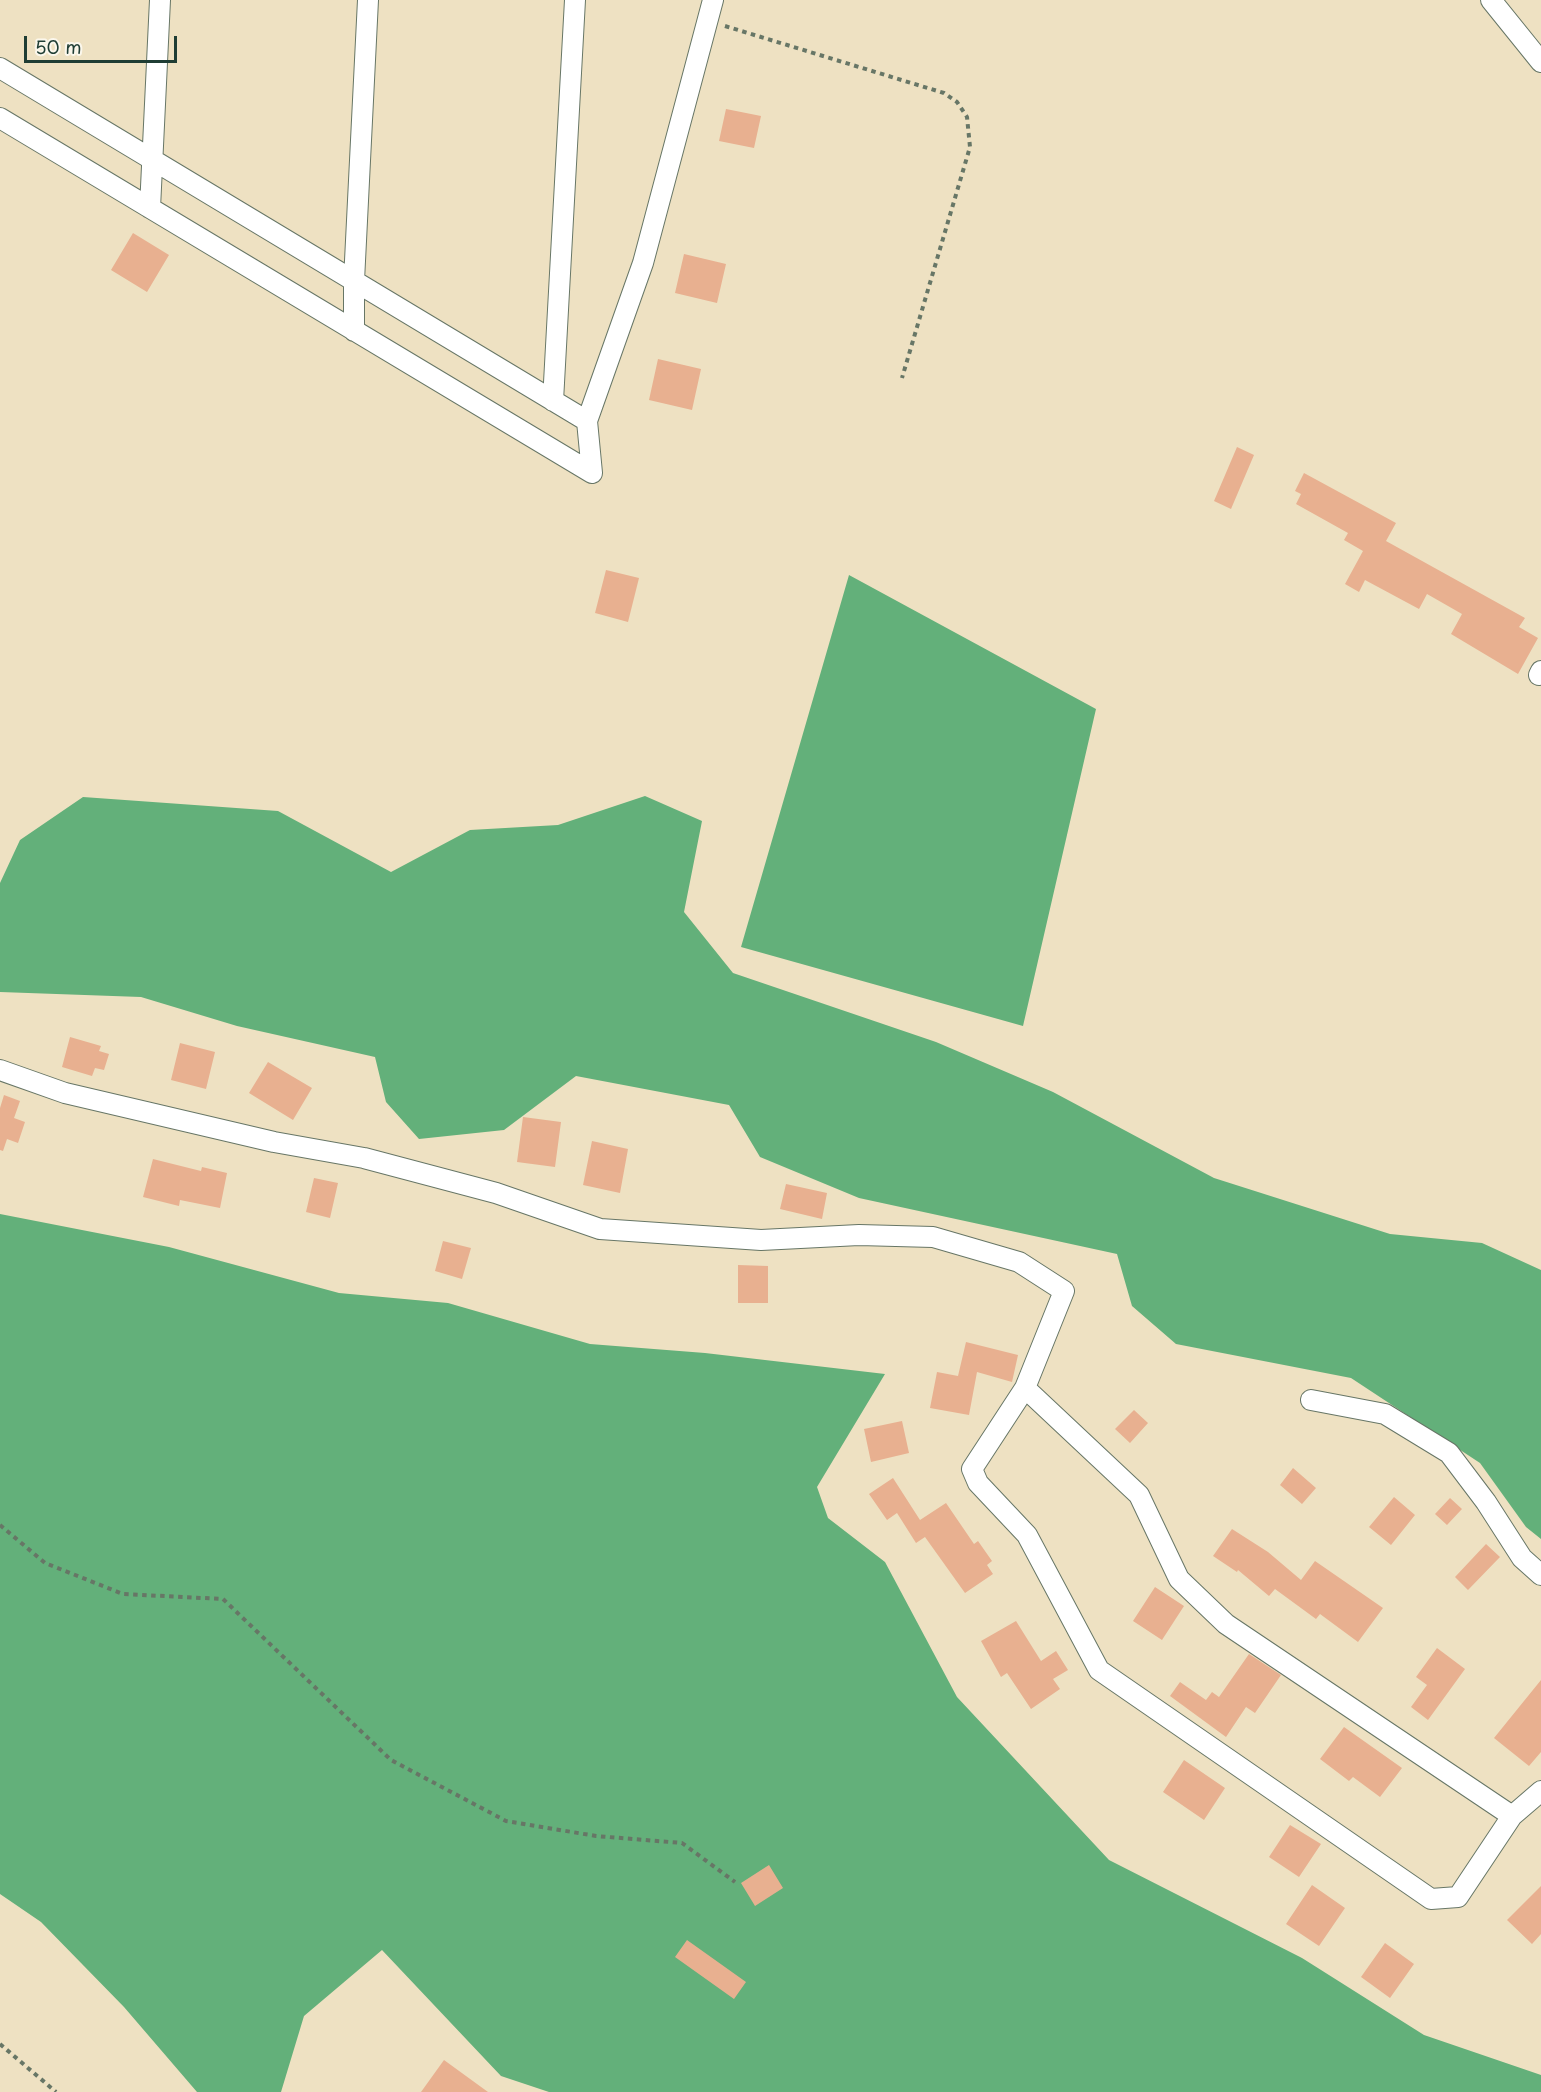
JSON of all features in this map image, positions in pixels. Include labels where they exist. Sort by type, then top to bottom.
[{"type":"street","points":[[150,208],[160,0]]},
{"type":"street","points":[[354,331],[354,281],[368,0]]},
{"type":"street","points":[[553,401],[575,0]]},
{"type":"street","points":[[0,118],[592,473],[587,421],[643,263],[713,0]]},
{"type":"street","points":[[1491,0],[1541,62]]},
{"type":"street","points":[[0,68],[587,421]]},
{"type":"street","points":[[0,1070],[65,1093],[274,1142],[364,1158],[496,1192],[600,1229],[760,1240],[859,1235],[933,1237],[1018,1262],[1064,1291],[1025,1388],[972,1469],[978,1483],[1027,1535],[1099,1670],[1431,1899],[1458,1897],[1512,1816],[1541,1791]]},
{"type":"street","points":[[1025,1388],[1139,1494],[1179,1579],[1226,1624],[1512,1816]]},
{"type":"street","points":[[1311,1400],[1385,1414],[1449,1453],[1486,1502],[1522,1558],[1541,1575]]},
{"type":"path","points":[[707,20],[944,93],[957,102],[968,117],[970,147],[902,378]]},
{"type":"path","points":[[0,1526],[45,1563],[123,1594],[223,1599],[391,1760],[506,1821],[596,1836],[682,1843],[735,1882]]},
{"type":"path","points":[[0,2044],[56,2092]]},
{"type":"green space","points":[[849,575],[1096,709],[1023,1026],[741,947]]},
{"type":"green space","points":[[645,796],[702,821],[684,912],[733,973],[936,1042],[1053,1092],[1214,1178],[1390,1234],[1482,1243],[1541,1270],[1541,1539],[1526,1527],[1480,1463],[1351,1378],[1176,1344],[1132,1306],[1117,1254],[859,1198],[760,1157],[729,1105],[576,1076],[504,1130],[419,1139],[386,1102],[375,1057],[237,1026],[141,997],[0,992],[0,883],[20,840],[83,797],[278,811],[391,872],[470,830],[558,825]]},
{"type":"green space","points":[[0,1214],[169,1247],[339,1293],[448,1303],[590,1344],[705,1353],[885,1374],[817,1487],[828,1518],[885,1562],[957,1697],[1109,1860],[1302,1958],[1424,2035],[1541,2075],[1541,2092],[549,2092],[501,2076],[382,1950],[304,2016],[281,2092],[197,2092],[124,2007],[41,1922],[0,1894]]},
{"type":"building","points":[[726,109],[761,116],[754,148],[719,141]]},
{"type":"building","points":[[133,233],[169,255],[147,292],[111,270]]},
{"type":"building","points":[[684,254],[726,264],[717,303],[675,293]]},
{"type":"building","points":[[658,359],[701,369],[692,410],[649,400]]},
{"type":"building","points":[[1237,447],[1254,455],[1231,509],[1214,501]]},
{"type":"building","points":[[1304,473],[1396,523],[1386,541],[1525,618],[1519,627],[1538,638],[1518,674],[1451,634],[1462,614],[1427,594],[1419,609],[1365,580],[1359,592],[1345,584],[1363,551],[1344,540],[1348,533],[1296,504],[1301,494],[1295,491]]},
{"type":"building","points":[[606,570],[639,578],[628,622],[595,613]]},
{"type":"building","points":[[70,1037],[101,1046],[99,1051],[109,1054],[104,1070],[95,1068],[92,1076],[62,1067]]},
{"type":"building","points":[[180,1043],[215,1052],[206,1089],[171,1080]]},
{"type":"building","points":[[268,1062],[312,1088],[293,1120],[249,1093]]},
{"type":"building","points":[[4,1095],[20,1101],[14,1118],[25,1122],[18,1143],[7,1139],[3,1151],[0,1150],[0,1108]]},
{"type":"building","points":[[523,1117],[561,1122],[555,1167],[517,1162]]},
{"type":"building","points":[[592,1141],[628,1149],[620,1193],[583,1185]]},
{"type":"building","points":[[153,1159],[201,1171],[202,1167],[227,1173],[220,1208],[180,1200],[179,1206],[143,1197]]},
{"type":"building","points":[[314,1178],[338,1183],[330,1218],[306,1212]]},
{"type":"building","points":[[786,1184],[827,1193],[822,1219],[780,1209]]},
{"type":"building","points":[[443,1241],[471,1248],[462,1279],[435,1271]]},
{"type":"building","points":[[738,1265],[768,1266],[768,1303],[738,1303]]},
{"type":"building","points":[[966,1342],[1018,1355],[1012,1382],[977,1372],[969,1415],[930,1408],[937,1372],[958,1376]]},
{"type":"building","points":[[1134,1410],[1148,1423],[1130,1443],[1115,1429]]},
{"type":"building","points":[[902,1421],[909,1453],[871,1462],[864,1429]]},
{"type":"building","points":[[1293,1468],[1316,1488],[1302,1504],[1280,1485]]},
{"type":"building","points":[[893,1478],[920,1520],[946,1503],[974,1544],[978,1541],[992,1561],[987,1565],[993,1574],[965,1593],[925,1537],[916,1543],[897,1513],[887,1520],[869,1494]]},
{"type":"building","points":[[1394,1497],[1415,1515],[1391,1545],[1369,1527]]},
{"type":"building","points":[[1450,1498],[1462,1509],[1447,1525],[1435,1514]]},
{"type":"building","points":[[1232,1529],[1268,1552],[1301,1580],[1315,1561],[1383,1608],[1358,1642],[1320,1614],[1316,1619],[1275,1589],[1269,1596],[1238,1570],[1237,1572],[1213,1556]]},
{"type":"building","points":[[1486,1544],[1500,1557],[1468,1590],[1455,1577]]},
{"type":"building","points":[[1155,1587],[1184,1606],[1162,1640],[1133,1621]]},
{"type":"building","points":[[1016,1621],[1041,1661],[1056,1651],[1068,1670],[1053,1679],[1060,1689],[1031,1709],[1007,1673],[1001,1677],[981,1641]]},
{"type":"building","points":[[1437,1648],[1465,1669],[1428,1720],[1411,1707],[1427,1685],[1416,1677]]},
{"type":"building","points":[[1249,1654],[1281,1675],[1255,1713],[1246,1707],[1226,1737],[1170,1696],[1180,1682],[1206,1700],[1212,1692],[1219,1697]]},
{"type":"building","points":[[1541,1680],[1541,1752],[1529,1766],[1494,1738]]},
{"type":"building","points":[[1344,1727],[1402,1768],[1380,1797],[1353,1777],[1349,1781],[1320,1759]]},
{"type":"building","points":[[1184,1760],[1225,1788],[1204,1820],[1163,1792]]},
{"type":"building","points":[[1290,1825],[1321,1844],[1299,1877],[1269,1857]]},
{"type":"building","points":[[769,1865],[783,1888],[755,1906],[741,1883]]},
{"type":"building","points":[[1312,1885],[1345,1908],[1319,1946],[1286,1924]]},
{"type":"building","points":[[1541,1886],[1541,1934],[1532,1944],[1507,1920]]},
{"type":"building","points":[[687,1940],[746,1982],[734,1999],[675,1957]]},
{"type":"building","points":[[1385,1943],[1414,1964],[1390,1998],[1361,1977]]},
{"type":"building","points":[[444,2060],[488,2092],[421,2092]]}]
